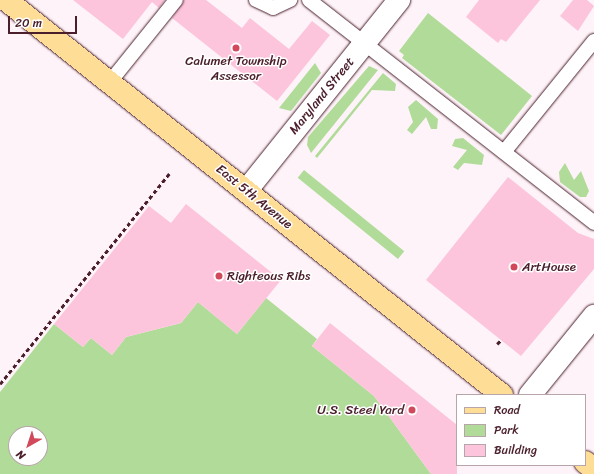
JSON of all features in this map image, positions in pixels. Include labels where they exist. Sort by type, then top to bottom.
[{"type":"main road","name":"East 5th Avenue","points":[[6,0],[501,394]]},
{"type":"main road","points":[[586,463],[594,469]]},
{"type":"street","name":"Maryland Street","points":[[246,191],[399,0]]},
{"type":"street","points":[[531,394],[594,316]]},
{"type":"lane","points":[[110,82],[176,0]]},
{"type":"lane","points":[[256,0],[273,8],[290,0]]},
{"type":"lane","points":[[309,0],[594,223]]},
{"type":"lane","points":[[504,152],[594,41]]},
{"type":"path","points":[[0,384],[169,174]]},
{"type":"path","points":[[498,344],[501,340]]},
{"type":"green space","points":[[428,13],[532,96],[501,135],[402,58],[404,55],[399,51]]},
{"type":"green space","points":[[315,63],[321,73],[291,111],[279,108]]},
{"type":"green space","points":[[369,66],[378,70],[311,153],[307,145],[308,137]]},
{"type":"green space","points":[[383,73],[396,84],[395,91],[372,90],[317,158],[315,156]]},
{"type":"green space","points":[[416,100],[438,119],[437,129],[431,129],[426,117],[412,134],[407,130],[413,122],[408,107]]},
{"type":"green space","points":[[463,138],[484,155],[482,165],[464,163],[458,170],[453,167],[467,150],[452,146],[455,139]]},
{"type":"green space","points":[[565,163],[574,180],[581,171],[589,191],[586,197],[580,197],[560,182],[559,172]]},
{"type":"green space","points":[[304,170],[404,251],[398,259],[298,178]]},
{"type":"green space","points":[[266,298],[317,339],[312,346],[374,396],[431,474],[0,474],[0,392],[54,324],[83,347],[91,338],[112,355],[126,337],[181,323],[198,302],[237,334]]},
{"type":"building","points":[[73,0],[165,0],[159,8],[152,2],[123,39]]},
{"type":"building","points":[[184,0],[206,0],[242,28],[250,18],[289,49],[312,21],[330,35],[277,101],[172,18]]},
{"type":"building","points":[[479,0],[540,0],[506,42],[501,39],[498,43],[466,17]]},
{"type":"building","points":[[573,0],[587,0],[594,6],[578,31],[560,16]]},
{"type":"building","name":"ArtHouse","points":[[508,177],[578,233],[594,239],[594,269],[521,356],[426,280]]},
{"type":"building","points":[[186,204],[281,280],[237,334],[198,302],[181,323],[126,337],[112,355],[91,338],[83,347],[54,324],[149,206],[171,223]]},
{"type":"building","name":"U.S. Steel Yard","points":[[330,323],[456,424],[457,474],[431,474],[374,396],[312,346]]},
{"type":"place","name":"Calumet Township Assessor","points":[[236,48]]},
{"type":"place","name":"ArtHouse","points":[[514,267]]},
{"type":"place","name":"Righteous Ribs","points":[[219,276]]},
{"type":"place","name":"U.S. Steel Yard","points":[[412,410]]}]
